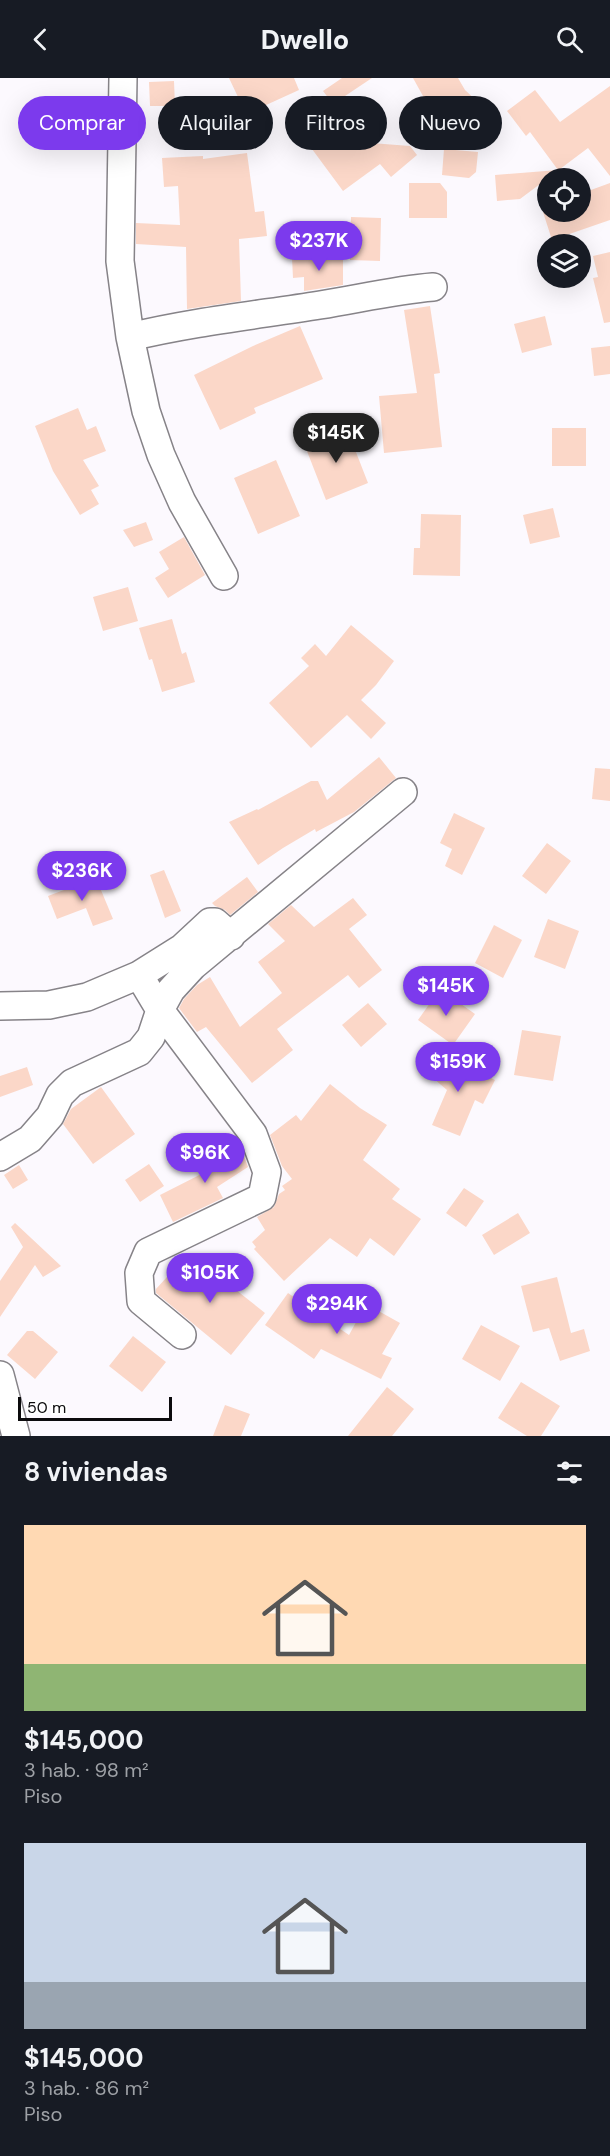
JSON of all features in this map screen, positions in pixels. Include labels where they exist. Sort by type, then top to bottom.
[{"type":"street","points":[[123,78],[120,261],[130,337],[146,411],[161,455],[182,502],[224,576]]},
{"type":"street","points":[[130,337],[164,329],[326,304],[381,293],[433,287]]},
{"type":"street","points":[[0,1157],[30,1139],[50,1116],[60,1095],[72,1083],[139,1052],[152,1037],[160,1010],[171,990],[193,966],[403,792]]},
{"type":"street","points":[[0,1006],[49,1005],[87,997],[140,975],[182,948],[210,922],[215,922],[231,936]]},
{"type":"street","points":[[140,975],[160,1010],[253,1134],[267,1172],[262,1197],[148,1252],[139,1273],[141,1301],[182,1335]]},
{"type":"street","points":[[0,1375],[16,1436]]},
{"type":"building","points":[[229,78],[294,78],[299,90],[273,102],[273,96],[238,96]]},
{"type":"building","points":[[342,78],[372,78],[345,96],[327,96],[323,91]]},
{"type":"building","points":[[413,78],[458,78],[471,96],[423,96]]},
{"type":"building","points":[[174,81],[175,96],[158,96],[158,106],[150,106],[149,82]]},
{"type":"building","points":[[610,86],[610,176],[588,148],[561,168],[557,168],[530,132],[526,136],[507,111],[535,90],[560,122]]},
{"type":"building","points":[[387,144],[399,145],[399,150],[413,150],[417,155],[391,177],[380,164],[343,191],[313,150],[387,150]]},
{"type":"building","points":[[444,150],[478,152],[476,172],[469,178],[442,175]]},
{"type":"building","points":[[247,153],[255,212],[264,211],[267,236],[239,239],[241,301],[187,309],[186,247],[136,244],[136,223],[180,225],[178,186],[164,187],[162,158],[203,156],[203,159]]},
{"type":"building","points":[[537,172],[537,186],[520,199],[497,201],[495,175]]},
{"type":"building","points":[[409,183],[440,183],[447,192],[447,218],[409,218]]},
{"type":"building","points":[[610,183],[610,220],[569,234],[550,234],[546,222],[591,222],[591,190]]},
{"type":"building","points":[[351,217],[381,218],[380,261],[350,260]]},
{"type":"building","points":[[610,252],[610,322],[604,323],[593,278],[598,277],[593,256]]},
{"type":"building","points":[[343,257],[343,285],[304,291],[304,277],[293,278],[292,258]]},
{"type":"building","points":[[430,306],[440,373],[434,374],[442,447],[384,453],[379,396],[417,393],[404,310]]},
{"type":"building","points":[[545,316],[552,345],[522,353],[514,324]]},
{"type":"building","points":[[300,326],[323,379],[254,408],[256,413],[220,430],[194,375]]},
{"type":"building","points":[[610,346],[610,374],[594,376],[591,348]]},
{"type":"building","points":[[78,408],[87,430],[96,426],[106,451],[83,460],[99,486],[91,490],[99,504],[80,515],[53,471],[35,426]]},
{"type":"building","points":[[552,428],[586,428],[586,466],[552,466]]},
{"type":"building","points":[[347,429],[368,483],[326,500],[305,446]]},
{"type":"building","points":[[276,460],[300,516],[258,534],[234,478]]},
{"type":"building","points":[[553,508],[560,537],[530,544],[523,515]]},
{"type":"building","points":[[421,514],[461,515],[460,576],[413,575],[414,548],[420,548]]},
{"type":"building","points":[[146,522],[153,540],[134,547],[123,530]]},
{"type":"building","points":[[184,537],[205,575],[168,598],[155,578],[169,569],[159,552]]},
{"type":"building","points":[[128,587],[138,621],[103,631],[93,597]]},
{"type":"building","points":[[172,619],[182,654],[186,652],[195,682],[162,692],[139,628]]},
{"type":"building","points":[[351,625],[394,661],[361,700],[386,723],[371,739],[347,715],[311,748],[269,703],[309,666],[301,658],[315,644],[326,656]]},
{"type":"building","points":[[379,757],[396,778],[354,812],[316,832],[315,829],[258,865],[229,822],[258,810],[311,781],[318,781],[327,800]]},
{"type":"building","points":[[595,768],[610,769],[610,801],[592,799]]},
{"type":"building","points":[[454,813],[485,828],[462,875],[445,866],[452,849],[440,843]]},
{"type":"building","points":[[547,843],[571,861],[546,894],[522,876]]},
{"type":"building","points":[[164,870],[181,911],[165,918],[150,875]]},
{"type":"building","points":[[247,877],[258,892],[230,915],[212,903]]},
{"type":"building","points":[[96,878],[113,919],[93,926],[86,908],[57,919],[48,896]]},
{"type":"building","points":[[353,898],[367,915],[349,929],[382,970],[359,988],[348,975],[277,1029],[293,1050],[252,1083],[206,1027],[197,1032],[179,1008],[197,985],[210,977],[240,1027],[282,993],[258,962],[285,941],[268,924],[291,905],[314,927]]},
{"type":"building","points":[[548,919],[579,931],[565,969],[534,957]]},
{"type":"building","points":[[494,925],[522,940],[503,978],[475,963]]},
{"type":"building","points":[[440,989],[475,1014],[453,1045],[418,1020]]},
{"type":"building","points":[[368,1003],[387,1024],[361,1047],[342,1025]]},
{"type":"building","points":[[522,1030],[561,1036],[553,1081],[514,1075]]},
{"type":"building","points":[[442,1054],[495,1080],[483,1104],[475,1100],[460,1136],[432,1125],[447,1090],[426,1072]]},
{"type":"building","points":[[27,1067],[33,1085],[0,1097],[0,1076]]},
{"type":"building","points":[[330,1084],[360,1108],[387,1125],[363,1160],[400,1189],[392,1199],[421,1219],[394,1256],[370,1238],[357,1257],[330,1238],[284,1281],[254,1249],[256,1247],[252,1242],[265,1230],[257,1217],[274,1207],[279,1194],[285,1190],[282,1186],[292,1179],[282,1166],[270,1135],[296,1115],[301,1121]]},
{"type":"building","points":[[101,1087],[135,1134],[93,1164],[63,1124],[71,1109]]},
{"type":"building","points":[[234,1135],[248,1167],[217,1187],[223,1198],[173,1222],[160,1195],[229,1160],[218,1145]]},
{"type":"building","points":[[149,1164],[164,1186],[140,1202],[125,1180]]},
{"type":"building","points":[[19,1165],[28,1180],[13,1189],[4,1175]]},
{"type":"building","points":[[464,1188],[484,1201],[466,1227],[446,1213]]},
{"type":"building","points":[[518,1213],[530,1233],[494,1255],[482,1235]]},
{"type":"building","points":[[15,1223],[61,1266],[43,1277],[35,1265],[0,1317],[0,1281],[23,1247],[11,1227]]},
{"type":"building","points":[[188,1254],[229,1289],[231,1286],[265,1313],[231,1355],[156,1293],[156,1289]]},
{"type":"building","points":[[557,1277],[571,1333],[584,1329],[590,1351],[560,1361],[549,1328],[533,1332],[521,1286]]},
{"type":"building","points":[[288,1293],[349,1335],[366,1304],[400,1323],[382,1354],[392,1358],[381,1379],[321,1349],[314,1359],[265,1325]]},
{"type":"building","points":[[481,1325],[520,1346],[500,1381],[462,1359]]},
{"type":"building","points":[[27,1331],[33,1331],[58,1352],[35,1379],[7,1355]]},
{"type":"building","points":[[133,1336],[166,1362],[142,1392],[109,1366]]},
{"type":"building","points":[[521,1382],[560,1406],[541,1436],[527,1436],[498,1418]]},
{"type":"building","points":[[387,1387],[414,1409],[392,1436],[348,1436]]},
{"type":"building","points":[[225,1405],[250,1414],[241,1436],[213,1436]]}]
